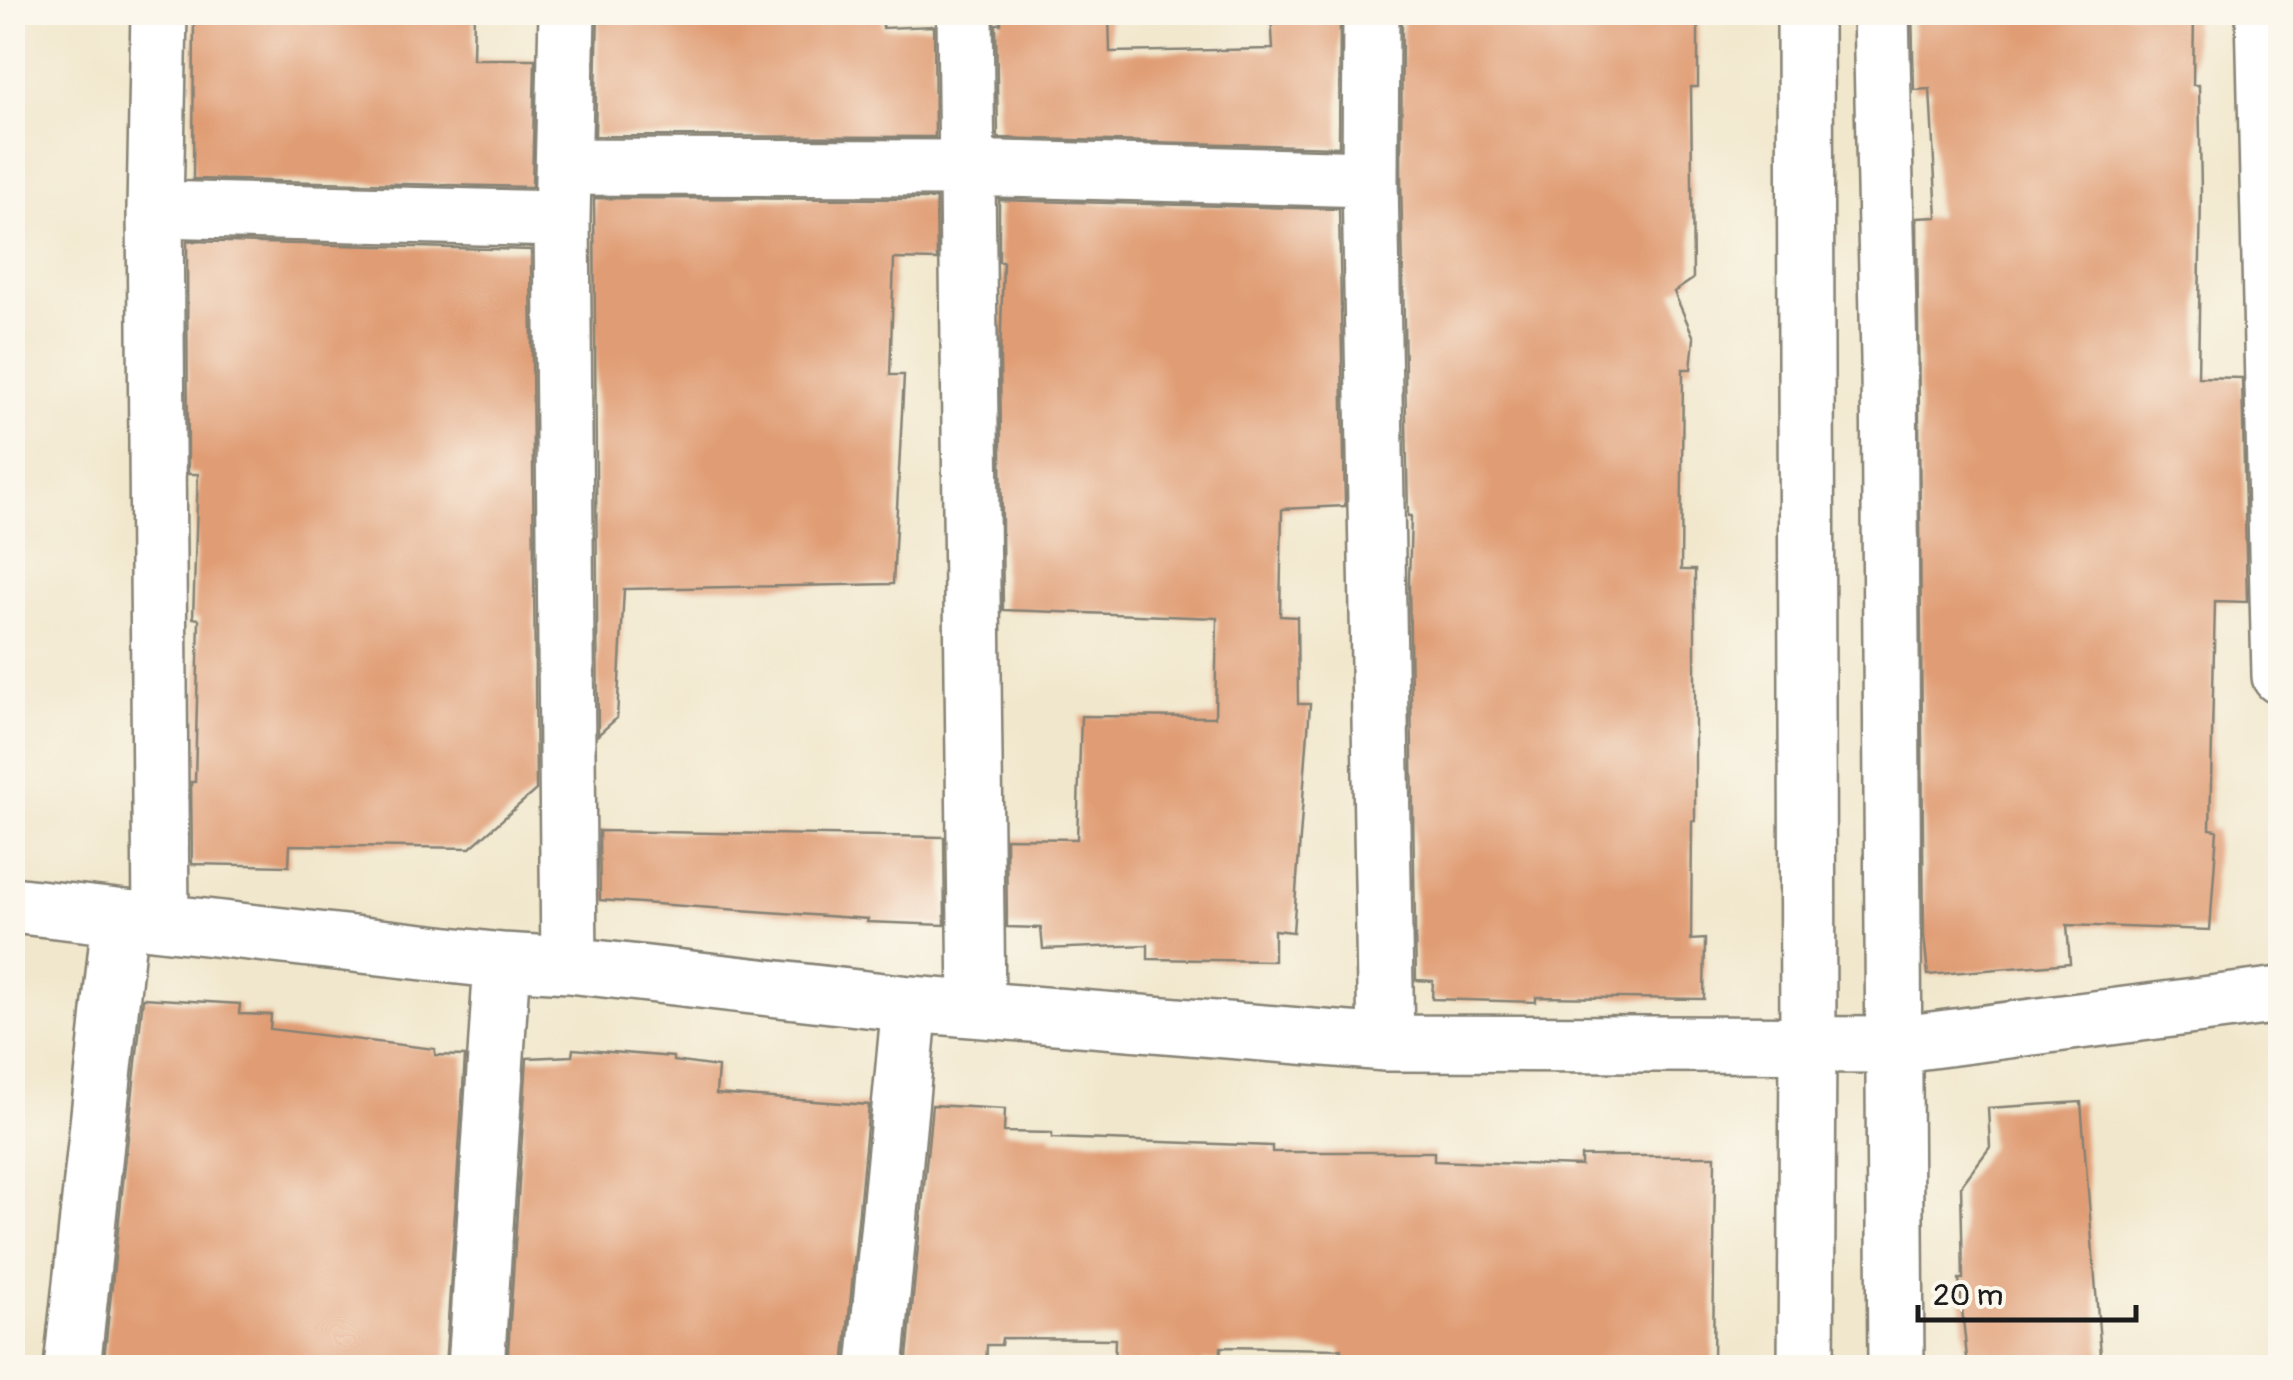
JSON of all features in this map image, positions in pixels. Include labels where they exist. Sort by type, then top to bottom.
[{"type":"street","points":[[72,1368],[140,919],[159,12]]},
{"type":"street","points":[[567,12],[564,193],[569,965]]},
{"type":"street","points":[[964,12],[977,1008]]},
{"type":"street","points":[[1371,12],[1370,180],[1386,1043]]},
{"type":"street","points":[[1805,12],[1806,1368]]},
{"type":"street","points":[[1881,12],[1889,358],[1896,1368]]},
{"type":"street","points":[[2264,12],[2280,676]]},
{"type":"street","points":[[155,208],[564,193],[968,168],[1370,180]]},
{"type":"street","points":[[12,906],[910,1004],[1386,1043],[1893,1045],[2280,994]]},
{"type":"street","points":[[476,1368],[502,962]]},
{"type":"street","points":[[875,1368],[910,1004]]},
{"type":"building","points":[[194,12],[474,12],[473,59],[535,59],[532,187],[193,179]]},
{"type":"building","points":[[598,12],[882,12],[883,28],[934,26],[935,137],[595,136]]},
{"type":"building","points":[[1001,12],[1109,12],[1110,52],[1273,49],[1271,12],[1340,12],[1339,147],[998,138],[996,24],[1001,24]]},
{"type":"building","points":[[1402,12],[1698,12],[1698,87],[1691,87],[1693,279],[1674,292],[1694,338],[1691,369],[1683,369],[1681,570],[1695,570],[1691,940],[1705,939],[1704,999],[1432,999],[1433,981],[1416,980],[1411,516],[1401,179]]},
{"type":"building","points":[[1912,12],[2194,12],[2193,85],[2199,85],[2201,192],[2198,377],[2242,378],[2247,602],[2215,601],[2210,829],[2217,830],[2210,930],[2067,925],[2070,963],[1928,975],[1924,936],[1917,218],[1937,217],[1930,89],[1914,90]]},
{"type":"building","points":[[594,198],[936,199],[937,260],[894,259],[890,375],[904,375],[893,584],[624,589],[617,718],[598,735]]},
{"type":"building","points":[[999,200],[1339,209],[1345,506],[1282,509],[1280,616],[1297,617],[1298,704],[1310,704],[1293,932],[1274,930],[1274,961],[1148,959],[1148,945],[1043,949],[1041,928],[1007,927],[1006,838],[1077,839],[1081,716],[1215,717],[1217,618],[1003,610],[1003,262],[999,262]]},
{"type":"building","points":[[187,241],[531,250],[536,790],[470,848],[290,845],[289,866],[192,864],[191,782],[195,782],[199,619],[193,618],[198,474],[188,474]]},
{"type":"building","points":[[599,831],[944,837],[945,925],[600,900]]},
{"type":"building","points":[[143,998],[240,1004],[239,1014],[271,1015],[270,1029],[435,1049],[435,1055],[465,1056],[445,1368],[103,1368]]},
{"type":"building","points":[[573,1049],[673,1057],[673,1061],[718,1067],[716,1094],[869,1105],[844,1368],[507,1368],[527,1058],[572,1056]]},
{"type":"building","points":[[2081,1102],[2102,1368],[1968,1368],[1959,1279],[1963,1279],[1961,1186],[1990,1147],[1988,1108]]},
{"type":"building","points":[[932,1105],[1005,1109],[1004,1132],[1052,1133],[1052,1138],[1272,1146],[1272,1152],[1434,1152],[1434,1161],[1581,1166],[1581,1156],[1715,1156],[1713,1368],[1443,1364],[1443,1368],[1340,1368],[1341,1349],[1221,1347],[1220,1361],[1203,1361],[1203,1368],[1114,1368],[1115,1339],[1002,1338],[1001,1345],[987,1345],[986,1368],[906,1368]]}]
